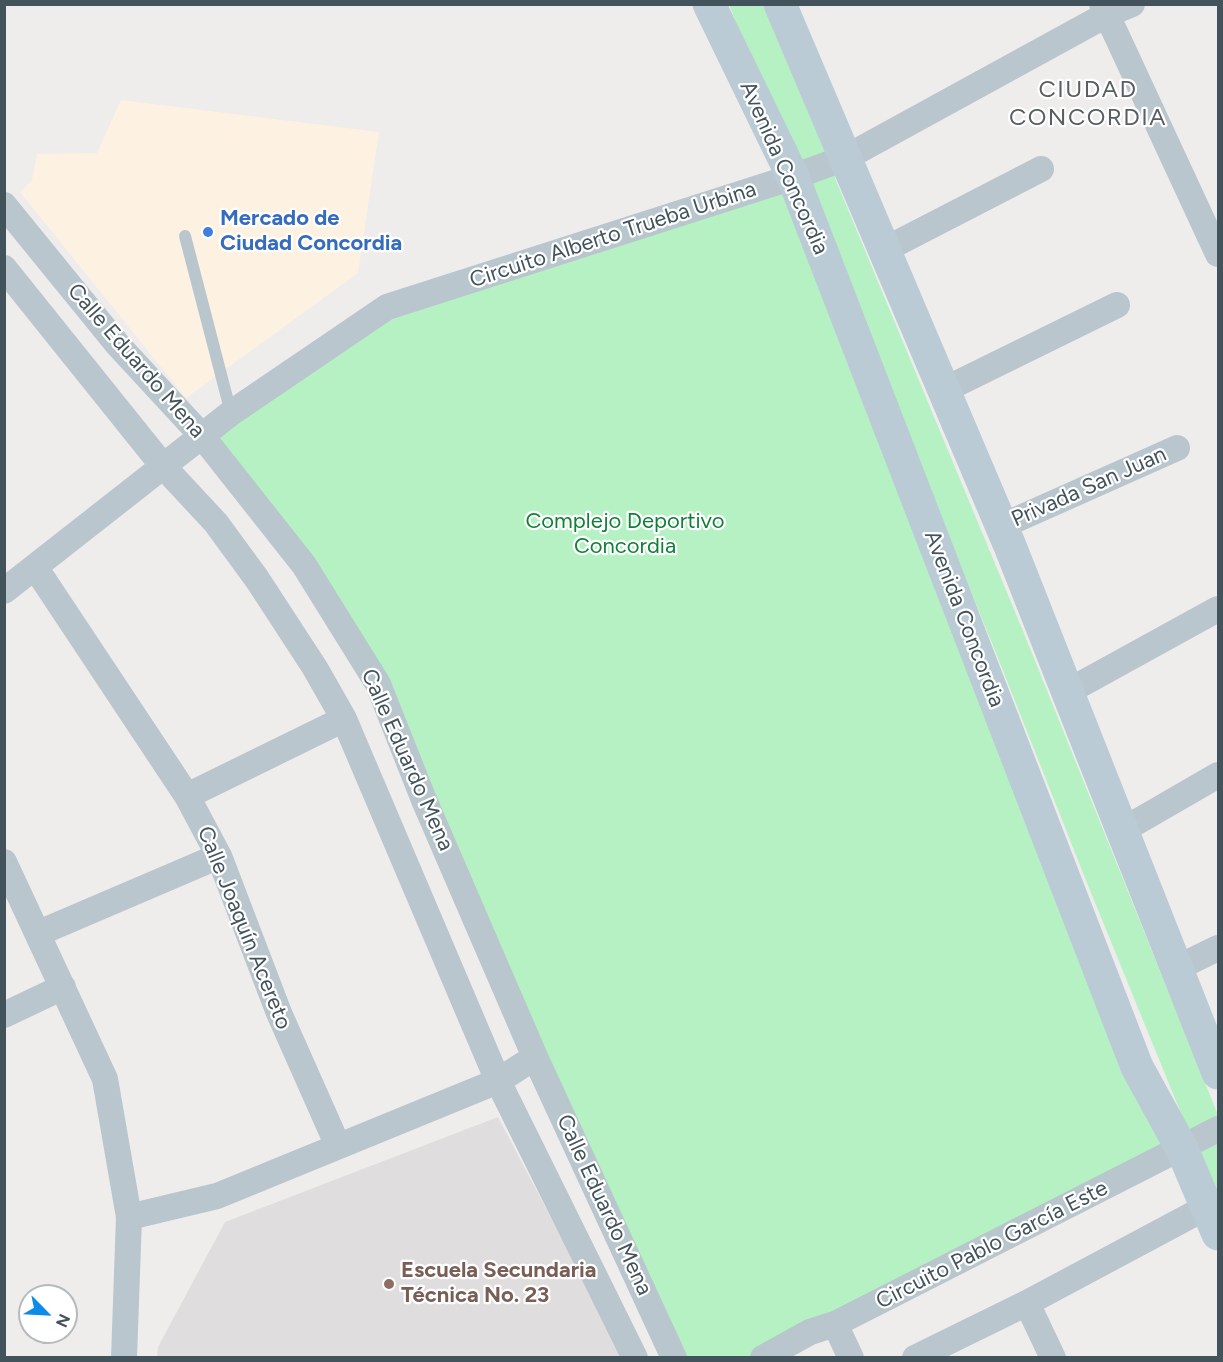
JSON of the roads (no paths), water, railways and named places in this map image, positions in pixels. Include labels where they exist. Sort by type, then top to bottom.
[{"type":"main road","name":"Avenida Concordia","points":[[709,4],[793,177],[1137,1067],[1215,1214]]},
{"type":"main road","points":[[780,4],[1002,526],[1218,1073]]},
{"type":"street","name":"Circuito Alberto Trueba Urbina","points":[[4,591],[231,413],[387,307],[793,177],[845,158],[1104,10],[1132,4]]},
{"type":"street","points":[[1104,10],[1218,254]]},
{"type":"street","points":[[884,250],[1041,170]]},
{"type":"street","name":"Calle Eduardo Mena","points":[[4,205],[118,345],[202,436],[304,565],[378,684],[424,800],[536,1057],[674,1358]]},
{"type":"street","name":"Calle Eduardo Mena","points":[[4,268],[163,466],[216,523],[257,579],[315,668],[344,719],[498,1081],[635,1358]]},
{"type":"street","points":[[944,390],[1117,305]]},
{"type":"street","name":"Privada San Juan","points":[[1002,526],[1177,448]]},
{"type":"street","name":"Calle Joaquín Acereto","points":[[35,567],[187,796],[219,856],[279,1013],[338,1146]]},
{"type":"street","points":[[1067,692],[1218,609]]},
{"type":"street","points":[[187,796],[344,719]]},
{"type":"street","points":[[1122,830],[1218,775]]},
{"type":"street","points":[[39,933],[219,856]]},
{"type":"street","points":[[4,862],[105,1079],[129,1217],[124,1358]]},
{"type":"street","points":[[1177,968],[1218,948]]},
{"type":"street","points":[[4,1015],[63,987]]},
{"type":"street","points":[[129,1217],[217,1196],[498,1081],[536,1057]]},
{"type":"street","name":"Circuito Pablo García Este","points":[[763,1358],[810,1332],[836,1324],[1218,1129]]},
{"type":"street","points":[[915,1358],[1215,1214]]},
{"type":"street","points":[[1027,1304],[1053,1358]]},
{"type":"street","points":[[836,1324],[850,1358]]},
{"type":"lane","points":[[185,236],[231,413]]},
{"type":"place","name":"Mercado de Ciudad Concordia","points":[[208,232]]},
{"type":"place","name":"Escuela Secundaria Técnica No. 23","points":[[389,1284]]},
{"type":"district","name":"CIUDAD CONCORDIA","points":[[1088,104]]},
{"type":"park label","name":"Complejo Deportivo Concordia","points":[[625,534]]}]
